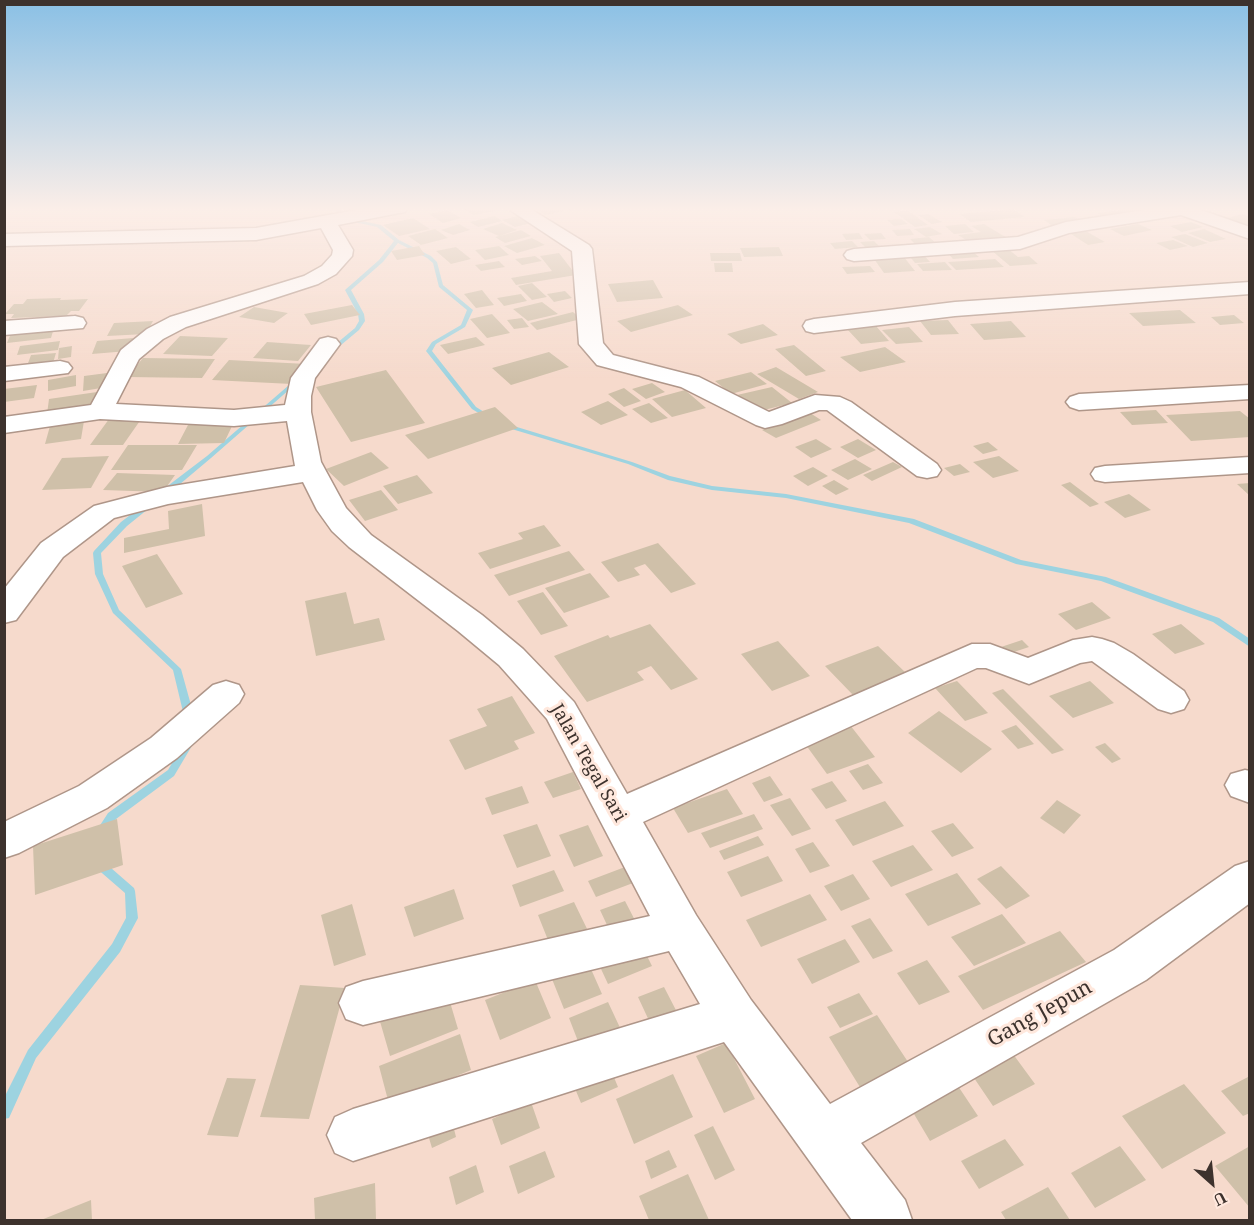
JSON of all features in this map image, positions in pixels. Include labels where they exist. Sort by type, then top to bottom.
[{"type":"street","points":[[100,411],[129,355],[161,330],[189,318],[301,284],[329,270],[333,265]]},
{"type":"street","points":[[584,265],[591,344],[605,360],[690,382],[765,420],[815,403],[836,404],[927,470]]},
{"type":"street","points":[[814,326],[955,309],[1250,288]]},
{"type":"street","points":[[4,328],[75,323]]},
{"type":"street","name":"Jalan Tegal Sari","points":[[328,344],[303,378],[298,396],[298,412],[302,445],[312,472],[343,525],[360,541],[470,623],[534,680],[561,711],[680,929],[734,1016],[885,1221]]},
{"type":"street","points":[[4,374],[60,368]]},
{"type":"street","points":[[1079,402],[1250,392]]},
{"type":"street","points":[[4,424],[100,411],[234,418],[298,412]]},
{"type":"street","points":[[1105,474],[1250,465]]},
{"type":"street","points":[[4,612],[52,550],[104,512],[167,496],[312,472]]},
{"type":"street","points":[[619,815],[972,656],[990,656],[1029,672],[1073,652],[1092,649],[1102,651],[1171,700]]},
{"type":"street","points":[[4,841],[93,797],[164,748],[202,714]]},
{"type":"street","name":"Gang Jepun","points":[[823,1136],[1130,965],[1250,879]]},
{"type":"street","points":[[363,1003],[680,929]]},
{"type":"street","points":[[353,1135],[734,1016]]},
{"type":"building","points":[[475,265],[505,267],[481,271]]},
{"type":"building","points":[[547,265],[568,265],[576,275],[516,285],[511,278],[552,271]]},
{"type":"building","points":[[714,265],[732,265],[733,272],[715,272]]},
{"type":"building","points":[[878,265],[910,265],[915,271],[884,273]]},
{"type":"building","points":[[918,265],[948,265],[952,270],[923,271]]},
{"type":"building","points":[[951,265],[1004,267],[956,270]]},
{"type":"building","points":[[870,266],[875,272],[847,274],[842,267]]},
{"type":"building","points":[[653,280],[663,298],[617,302],[608,284]]},
{"type":"building","points":[[532,283],[547,297],[532,300],[518,286]]},
{"type":"building","points":[[482,290],[494,305],[476,308],[464,294]]},
{"type":"building","points":[[565,291],[572,298],[554,302],[547,294]]},
{"type":"building","points":[[521,294],[527,301],[504,306],[497,298]]},
{"type":"building","points":[[27,299],[88,299],[79,311],[71,311],[66,316],[11,318],[14,314],[5,314],[14,304],[23,304]]},
{"type":"building","points":[[542,302],[558,314],[528,321],[513,309]]},
{"type":"building","points":[[352,305],[360,315],[311,325],[304,314]]},
{"type":"building","points":[[678,305],[693,315],[631,332],[617,321]]},
{"type":"building","points":[[254,307],[288,313],[274,323],[239,317]]},
{"type":"building","points":[[1180,310],[1196,323],[1143,326],[1129,313]]},
{"type":"building","points":[[573,312],[581,319],[537,330],[530,323]]},
{"type":"building","points":[[492,314],[510,333],[487,338],[470,319]]},
{"type":"building","points":[[1234,315],[1244,323],[1220,325],[1211,317]]},
{"type":"building","points":[[522,318],[529,327],[514,329],[507,320]]},
{"type":"building","points":[[948,320],[959,334],[931,335],[920,321]]},
{"type":"building","points":[[153,321],[146,334],[107,336],[114,323]]},
{"type":"building","points":[[1011,321],[1026,337],[984,340],[970,324]]},
{"type":"building","points":[[763,324],[778,335],[741,344],[727,334]]},
{"type":"building","points":[[876,326],[889,341],[861,344],[847,329]]},
{"type":"building","points":[[909,327],[923,342],[896,344],[882,330]]},
{"type":"building","points":[[54,328],[51,338],[7,343],[11,333]]},
{"type":"building","points":[[180,336],[228,338],[212,356],[163,354]]},
{"type":"building","points":[[476,337],[485,345],[448,354],[440,345]]},
{"type":"building","points":[[133,338],[128,351],[92,354],[97,341]]},
{"type":"building","points":[[60,341],[58,350],[17,355],[20,346]]},
{"type":"building","points":[[267,342],[311,345],[298,361],[253,358]]},
{"type":"building","points":[[794,345],[826,371],[806,376],[775,349]]},
{"type":"building","points":[[72,346],[71,357],[58,359],[59,348]]},
{"type":"building","points":[[885,347],[906,362],[860,372],[840,357]]},
{"type":"building","points":[[549,352],[569,367],[511,385],[492,368]]},
{"type":"building","points":[[56,353],[53,363],[27,366],[31,355]]},
{"type":"building","points":[[143,358],[215,359],[202,378],[127,377]]},
{"type":"building","points":[[229,360],[307,364],[292,384],[212,380]]},
{"type":"building","points":[[776,367],[818,392],[799,399],[757,374]]},
{"type":"building","points":[[386,370],[425,423],[351,442],[316,387]]},
{"type":"building","points":[[751,372],[767,384],[731,394],[715,381]]},
{"type":"building","points":[[107,373],[107,387],[83,391],[84,376]]},
{"type":"building","points":[[76,375],[76,386],[48,391],[48,380]]},
{"type":"building","points":[[652,383],[665,392],[646,399],[632,389]]},
{"type":"building","points":[[37,385],[34,398],[4,402],[4,389]]},
{"type":"building","points":[[772,387],[792,403],[756,412],[737,395]]},
{"type":"building","points":[[624,388],[641,401],[624,407],[608,394]]},
{"type":"building","points":[[685,390],[706,408],[672,417],[652,399]]},
{"type":"building","points":[[97,392],[95,406],[47,414],[49,399]]},
{"type":"building","points":[[608,401],[628,415],[601,425],[581,412]]},
{"type":"building","points":[[649,403],[668,418],[651,423],[632,409]]},
{"type":"building","points":[[495,407],[518,428],[428,459],[405,435]]},
{"type":"building","points":[[1156,410],[1168,423],[1132,425],[1120,412]]},
{"type":"building","points":[[807,411],[821,420],[776,438],[762,430]]},
{"type":"building","points":[[1240,411],[1250,419],[1250,437],[1191,441],[1166,415]]},
{"type":"building","points":[[112,415],[144,415],[123,445],[90,445]]},
{"type":"building","points":[[84,421],[81,439],[45,444],[50,426]]},
{"type":"building","points":[[233,424],[224,443],[178,444],[188,425]]},
{"type":"building","points":[[816,439],[832,449],[811,458],[795,447]]},
{"type":"building","points":[[858,439],[876,450],[858,458],[840,447]]},
{"type":"building","points":[[988,442],[998,450],[983,454],[973,446]]},
{"type":"building","points":[[128,445],[197,445],[182,470],[111,470]]},
{"type":"building","points":[[371,452],[389,468],[344,486],[326,469]]},
{"type":"building","points":[[109,456],[91,488],[42,490],[62,458]]},
{"type":"building","points":[[999,456],[1019,471],[993,478],[973,462]]},
{"type":"building","points":[[855,459],[872,469],[848,480],[831,470]]},
{"type":"building","points":[[893,462],[902,467],[872,481],[863,475]]},
{"type":"building","points":[[960,464],[970,472],[954,476],[944,468]]},
{"type":"building","points":[[813,467],[828,476],[808,486],[793,476]]},
{"type":"building","points":[[117,473],[175,475],[163,492],[103,490]]},
{"type":"building","points":[[417,475],[433,493],[398,504],[383,486]]},
{"type":"building","points":[[834,480],[849,489],[836,495],[822,486]]},
{"type":"building","points":[[1070,482],[1099,504],[1090,507],[1061,485]]},
{"type":"building","points":[[1250,483],[1250,496],[1237,484]]},
{"type":"building","points":[[381,490],[398,510],[365,521],[349,500]]},
{"type":"building","points":[[1129,494],[1151,510],[1125,518],[1104,502]]},
{"type":"building","points":[[202,504],[205,536],[124,553],[124,538],[169,529],[168,511]]},
{"type":"building","points":[[544,525],[561,546],[490,569],[478,553],[523,539],[518,533]]},
{"type":"building","points":[[658,543],[696,584],[671,593],[645,564],[634,568],[640,575],[618,582],[601,562]]},
{"type":"building","points":[[569,551],[585,570],[509,596],[494,575]]},
{"type":"building","points":[[157,554],[183,594],[146,608],[122,566]]},
{"type":"building","points":[[590,573],[610,597],[564,613],[545,588]]},
{"type":"building","points":[[346,592],[354,624],[379,618],[385,640],[316,656],[305,601]]},
{"type":"building","points":[[543,592],[568,626],[541,635],[517,601]]},
{"type":"building","points":[[1092,602],[1111,618],[1076,630],[1058,614]]},
{"type":"building","points":[[650,624],[698,679],[671,690],[651,666],[637,672],[644,680],[587,702],[554,656],[608,635],[610,638]]},
{"type":"building","points":[[1181,624],[1205,644],[1175,654],[1152,634]]},
{"type":"building","points":[[1022,640],[1029,647],[996,658],[989,651]]},
{"type":"building","points":[[778,641],[810,676],[772,691],[741,654]]},
{"type":"building","points":[[878,646],[906,673],[853,695],[825,666]]},
{"type":"building","points":[[957,681],[988,713],[965,721],[935,688]]},
{"type":"building","points":[[1090,681],[1114,703],[1073,718],[1049,696]]},
{"type":"building","points":[[1003,689],[1064,750],[1052,754],[992,693]]},
{"type":"building","points":[[512,696],[535,733],[514,741],[519,749],[465,770],[449,740],[487,726],[477,709]]},
{"type":"building","points":[[939,711],[992,749],[961,773],[908,733]]},
{"type":"building","points":[[850,725],[875,757],[827,774],[803,741]]},
{"type":"building","points":[[1016,725],[1034,744],[1018,749],[1001,731]]},
{"type":"building","points":[[1105,743],[1121,759],[1112,763],[1095,747]]},
{"type":"building","points":[[868,764],[883,783],[863,790],[849,771]]},
{"type":"building","points":[[573,772],[581,789],[553,798],[544,782]]},
{"type":"building","points":[[770,776],[783,795],[764,802],[752,783]]},
{"type":"building","points":[[832,781],[847,801],[826,809],[811,789]]},
{"type":"building","points":[[522,786],[529,803],[492,815],[485,798]]},
{"type":"building","points":[[727,789],[743,814],[688,833],[673,808]]},
{"type":"building","points":[[790,798],[811,829],[792,836],[770,805]]},
{"type":"building","points":[[1057,800],[1081,815],[1064,834],[1040,818]]},
{"type":"building","points":[[885,801],[904,826],[853,846],[835,820]]},
{"type":"building","points":[[754,814],[763,829],[710,848],[701,833]]},
{"type":"building","points":[[117,819],[123,865],[35,895],[33,846]]},
{"type":"building","points":[[953,823],[974,848],[952,857],[931,831]]},
{"type":"building","points":[[537,824],[551,856],[517,868],[503,835]]},
{"type":"building","points":[[588,825],[603,856],[574,867],[559,835]]},
{"type":"building","points":[[758,836],[764,845],[724,860],[719,851]]},
{"type":"building","points":[[813,842],[830,866],[810,873],[795,849]]},
{"type":"building","points":[[913,845],[933,870],[891,887],[872,861]]},
{"type":"building","points":[[768,856],[783,881],[741,897],[727,872]]},
{"type":"building","points":[[1001,866],[1030,896],[1006,909],[977,879]]},
{"type":"building","points":[[625,867],[633,883],[596,897],[588,881]]},
{"type":"building","points":[[554,870],[564,891],[520,907],[512,885]]},
{"type":"building","points":[[957,873],[981,904],[928,926],[905,894]]},
{"type":"building","points":[[853,874],[870,899],[841,911],[824,886]]},
{"type":"building","points":[[454,889],[464,919],[414,937],[404,907]]},
{"type":"building","points":[[810,894],[827,920],[761,947],[746,920]]},
{"type":"building","points":[[625,901],[640,930],[614,940],[600,910]]},
{"type":"building","points":[[574,902],[590,935],[552,950],[538,915]]},
{"type":"building","points":[[352,904],[366,955],[334,966],[321,915]]},
{"type":"building","points":[[1002,914],[1026,943],[974,966],[951,937]]},
{"type":"building","points":[[870,918],[893,951],[873,959],[851,926]]},
{"type":"building","points":[[1060,931],[1086,962],[983,1010],[958,976]]},
{"type":"building","points":[[845,939],[860,962],[812,984],[797,959]]},
{"type":"building","points":[[639,940],[652,966],[608,984],[595,956]]},
{"type":"building","points":[[587,960],[602,994],[564,1009],[550,974]]},
{"type":"building","points":[[927,960],[950,992],[919,1005],[897,973]]},
{"type":"building","points":[[535,980],[551,1018],[500,1040],[485,1000]]},
{"type":"building","points":[[300,985],[345,988],[309,1119],[260,1117]]},
{"type":"building","points":[[664,987],[679,1016],[652,1027],[638,997]]},
{"type":"building","points":[[447,992],[458,1029],[390,1056],[379,1018]]},
{"type":"building","points":[[859,993],[873,1014],[840,1028],[827,1007]]},
{"type":"building","points":[[608,1002],[622,1032],[581,1049],[569,1018]]},
{"type":"building","points":[[877,1015],[912,1068],[863,1092],[829,1037]]},
{"type":"building","points":[[460,1034],[471,1070],[389,1104],[379,1066]]},
{"type":"building","points":[[726,1043],[755,1099],[724,1113],[696,1056]]},
{"type":"building","points":[[1013,1054],[1035,1084],[993,1106],[972,1075]]},
{"type":"building","points":[[608,1063],[618,1087],[581,1103],[571,1079]]},
{"type":"building","points":[[673,1074],[693,1117],[634,1144],[616,1099]]},
{"type":"building","points":[[1248,1077],[1250,1113],[1243,1116],[1221,1091]]},
{"type":"building","points":[[227,1078],[256,1079],[238,1137],[207,1135]]},
{"type":"building","points":[[1184,1084],[1226,1133],[1162,1169],[1122,1116]]},
{"type":"building","points":[[958,1086],[978,1116],[930,1141],[911,1109]]},
{"type":"building","points":[[531,1102],[540,1128],[501,1145],[492,1119]]},
{"type":"building","points":[[451,1117],[456,1137],[432,1148],[426,1128]]},
{"type":"building","points":[[713,1126],[735,1170],[715,1180],[694,1135]]},
{"type":"building","points":[[1005,1139],[1024,1165],[979,1189],[961,1161]]},
{"type":"building","points":[[1120,1146],[1146,1180],[1095,1208],[1071,1173]]},
{"type":"building","points":[[1250,1146],[1250,1208],[1215,1166]]},
{"type":"building","points":[[669,1150],[677,1167],[651,1179],[645,1161]]},
{"type":"building","points":[[545,1151],[555,1177],[518,1194],[509,1166]]},
{"type":"building","points":[[476,1165],[484,1192],[456,1205],[449,1177]]},
{"type":"building","points":[[688,1174],[709,1220],[649,1220],[639,1196]]},
{"type":"building","points":[[375,1183],[376,1220],[315,1220],[314,1198]]},
{"type":"building","points":[[1048,1187],[1070,1220],[1006,1220],[1001,1212]]},
{"type":"building","points":[[91,1200],[92,1220],[41,1220]]},
{"type":"waterway","points":[[333,349],[357,329],[362,321],[361,314],[348,290],[376,265]]},
{"type":"waterway","points":[[436,265],[441,286],[470,310],[463,326],[434,343],[429,351],[474,408],[487,416]]},
{"type":"waterway","points":[[164,493],[296,381]]},
{"type":"waterway","points":[[507,426],[630,463],[668,478],[712,488],[786,496],[911,521],[1019,562],[1103,579],[1216,620],[1250,644]]},
{"type":"waterway","points":[[149,505],[124,524],[97,553],[99,574],[116,611],[177,669],[189,716]]},
{"type":"waterway","points":[[102,830],[112,816],[171,773],[188,744]]},
{"type":"waterway","points":[[4,1113],[32,1054],[116,948],[132,918],[130,891],[99,864]]}]
